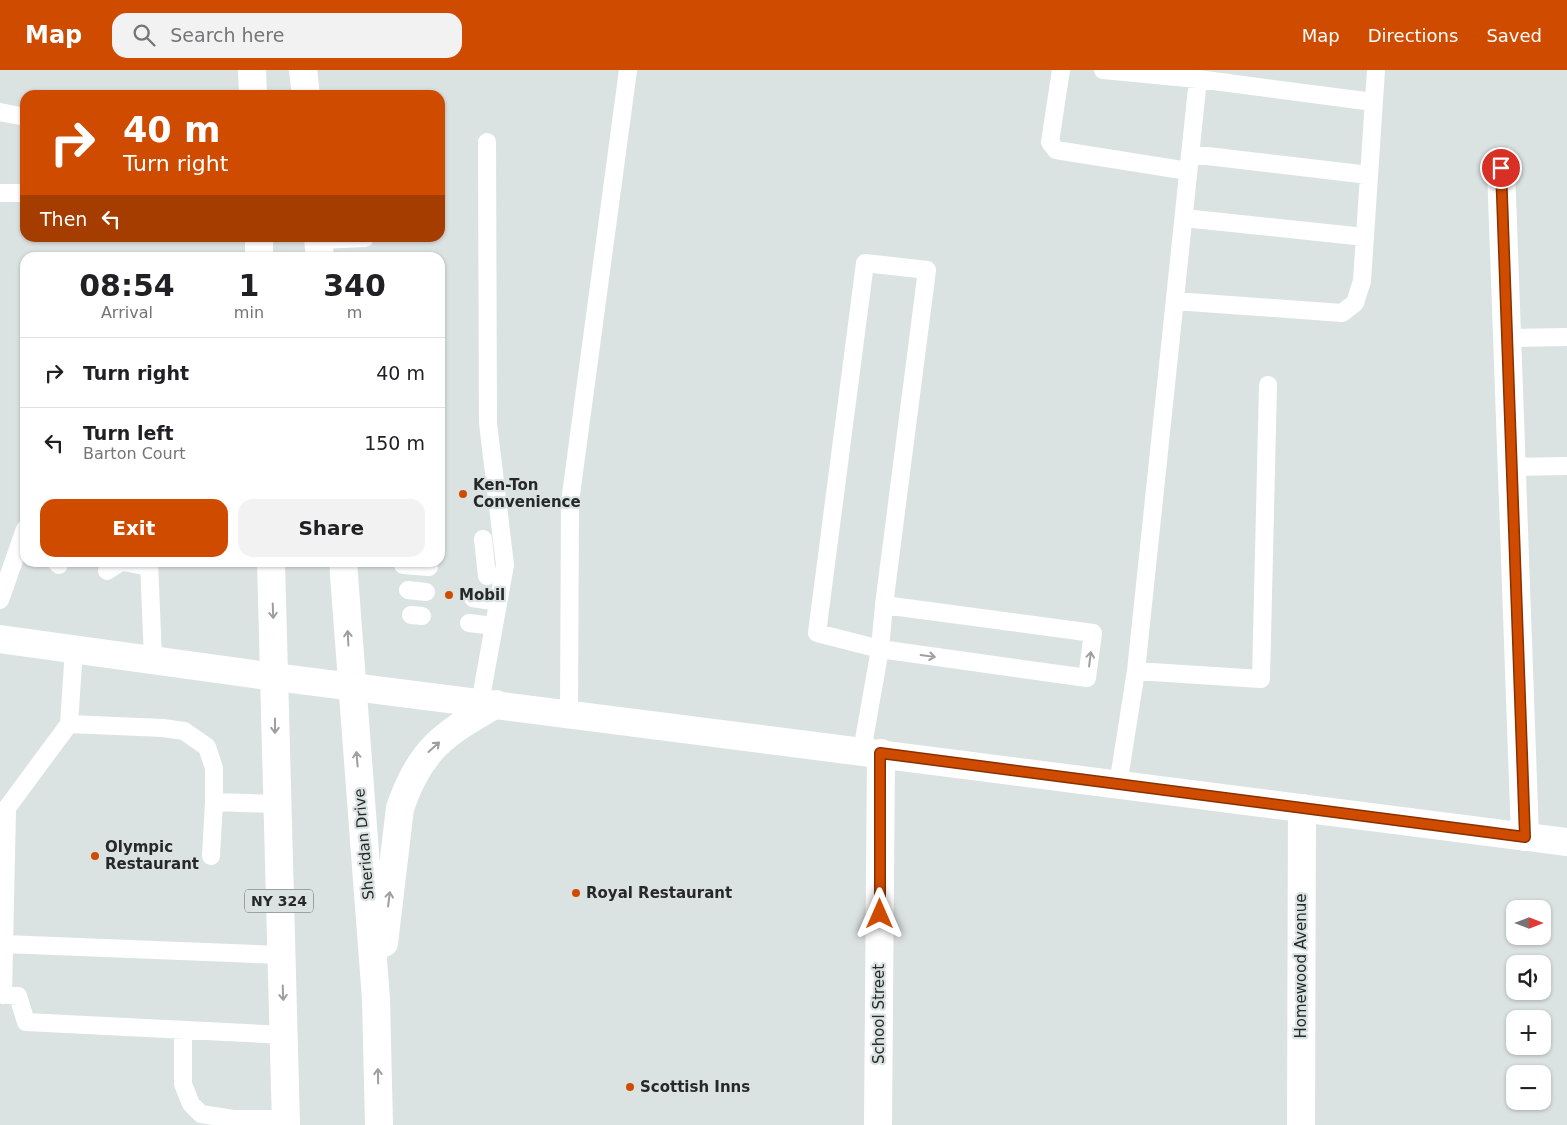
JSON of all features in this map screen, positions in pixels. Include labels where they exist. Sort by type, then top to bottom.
[{"type":"main road","points":[[252,70],[253,90]]},
{"type":"main road","points":[[303,70],[305,90]]},
{"type":"main road","points":[[1501,168],[1525,837]]},
{"type":"main road","name":"NY 324","points":[[271,567],[275,677],[276,804],[286,1122]]},
{"type":"main road","name":"Sheridan Drive","points":[[343,567],[376,999],[379,1125]]},
{"type":"main road","points":[[0,639],[275,677],[569,713],[1567,842]]},
{"type":"main road","points":[[376,999],[400,808],[407,788],[423,758],[456,728],[488,704]]},
{"type":"main road","name":"School Street","points":[[871,752],[878,1125]]},
{"type":"main road","name":"Homewood Avenue","points":[[1301,1125],[1302,808]]},
{"type":"lane","points":[[569,713],[570,502],[628,70]]},
{"type":"lane","points":[[1060,70],[1050,142],[1056,150],[1189,163],[1369,175]]},
{"type":"lane","points":[[1103,70],[1198,79],[1373,102]]},
{"type":"lane","points":[[1175,301],[1342,313],[1355,303],[1362,281],[1376,70]]},
{"type":"lane","points":[[1118,785],[1136,670],[1198,79]]},
{"type":"lane","points":[[0,112],[20,116]]},
{"type":"lane","points":[[487,142],[488,424],[505,565],[488,576]]},
{"type":"lane","points":[[0,193],[20,193]]},
{"type":"lane","points":[[1184,218],[1365,237]]},
{"type":"lane","points":[[319,245],[339,242]]},
{"type":"lane","points":[[871,752],[880,650],[884,605],[927,270],[864,263],[817,633],[880,650],[1087,678],[1093,633],[884,605]]},
{"type":"lane","points":[[1507,338],[1567,337]]},
{"type":"lane","points":[[1136,670],[1261,679],[1268,385]]},
{"type":"lane","points":[[1511,467],[1567,466]]},
{"type":"lane","points":[[483,539],[488,576],[498,602],[494,626],[488,704]]},
{"type":"lane","points":[[0,600],[20,552]]},
{"type":"lane","points":[[149,567],[153,659]]},
{"type":"lane","points":[[420,567],[429,568]]},
{"type":"lane","points":[[408,590],[426,592]]},
{"type":"lane","points":[[473,598],[498,602]]},
{"type":"lane","points":[[469,623],[494,626]]},
{"type":"lane","points":[[74,650],[69,724],[7,808],[1,994],[18,996],[26,1022],[284,1035]]},
{"type":"lane","points":[[69,724],[163,728],[184,731],[206,747],[214,768],[211,856]]},
{"type":"lane","points":[[214,802],[276,804]]},
{"type":"lane","points":[[4,944],[281,955]]},
{"type":"lane","points":[[183,1030],[183,1084],[188,1099],[201,1114],[233,1119],[286,1122]]},
{"type":"place","name":"Ken-Ton Convenience","points":[[463,494]]},
{"type":"place","name":"Mobil","points":[[449,595]]},
{"type":"place","name":"Olympic Restaurant","points":[[95,856]]},
{"type":"place","name":"Royal Restaurant","points":[[576,893]]},
{"type":"place","name":"Scottish Inns","points":[[630,1087]]},
{"type":"route","points":[[880,914],[880,753],[1525,837],[1501,168]]}]
